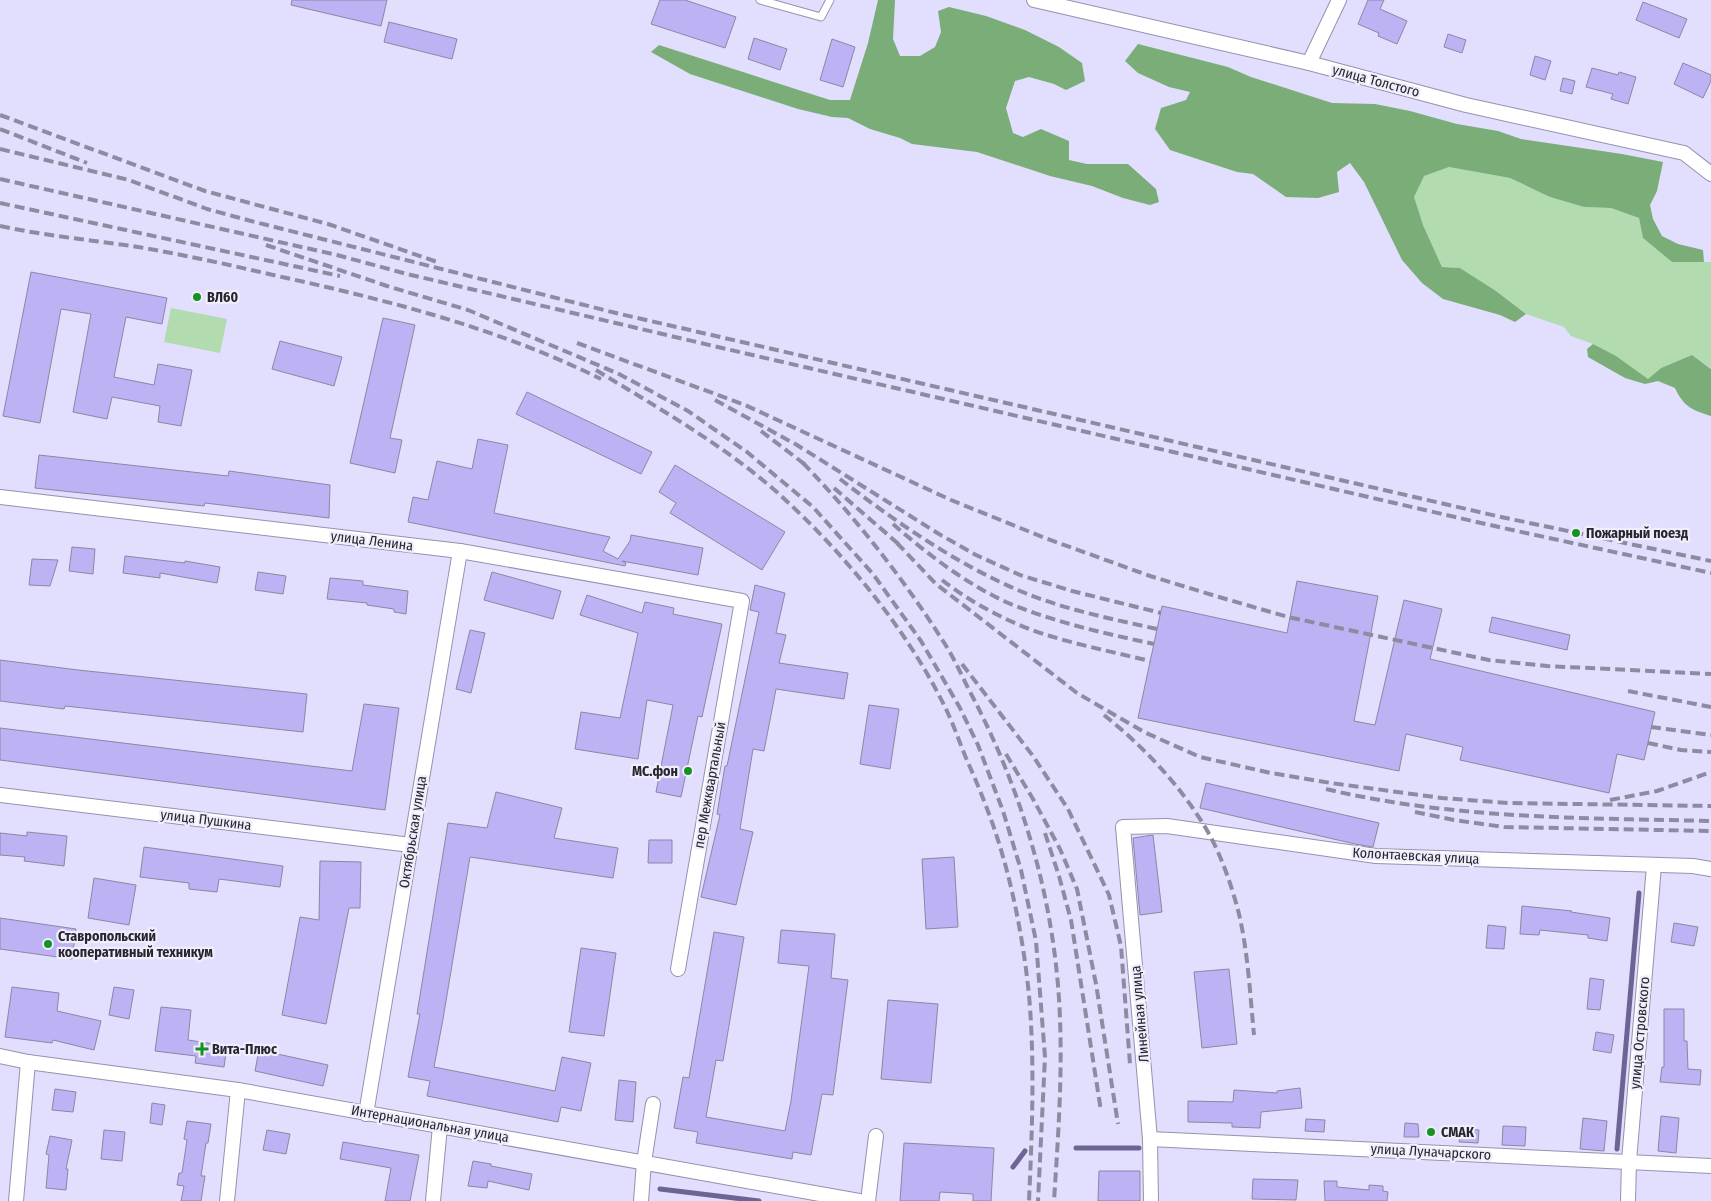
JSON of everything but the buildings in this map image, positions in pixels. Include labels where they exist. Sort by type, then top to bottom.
[{"type":"street","name":"улица Толстого","points":[[1034,0],[1309,63],[1466,104],[1684,153],[1711,174]]},
{"type":"street","points":[[1309,63],[1339,0]]},
{"type":"street","name":"улица Ленина","points":[[0,498],[460,551],[742,602]]},
{"type":"street","name":"Октябрьская улица","points":[[366,1114],[460,551]]},
{"type":"street","name":"пер Межквартальный","points":[[678,969],[742,602]]},
{"type":"street","name":"улица Пушкина","points":[[0,795],[411,844]]},
{"type":"street","name":"Колонтаевская улица","points":[[1123,827],[1167,826],[1376,856],[1693,866],[1711,869]]},
{"type":"street","name":"Линейная улица","points":[[1123,827],[1150,1139],[1151,1201]]},
{"type":"street","name":"улица Островского","points":[[1628,1201],[1629,1161],[1654,866]]},
{"type":"street","name":"Интернациональная улица","points":[[0,1056],[28,1062],[238,1090],[859,1201]]},
{"type":"street","points":[[16,1201],[28,1062]]},
{"type":"street","points":[[227,1201],[238,1090]]},
{"type":"street","points":[[641,1201],[644,1162],[654,1104]]},
{"type":"street","points":[[433,1201],[440,1126]]},
{"type":"street","points":[[868,1201],[876,1136]]},
{"type":"street","name":"улица Луначарского","points":[[1150,1139],[1711,1166]]},
{"type":"lane","points":[[760,0],[821,18],[830,0]]},
{"type":"green space","points":[[878,0],[895,0],[893,39],[900,56],[920,56],[935,47],[941,32],[938,11],[949,7],[986,16],[1025,30],[1059,47],[1082,63],[1085,81],[1066,90],[1054,84],[1029,77],[1015,81],[1006,108],[1013,133],[1023,137],[1041,129],[1069,141],[1069,160],[1087,164],[1128,164],[1156,189],[1159,202],[1150,205],[1123,198],[1092,186],[1050,176],[977,152],[912,144],[900,138],[870,129],[848,118],[832,117],[798,109],[690,74],[651,52],[659,45],[830,100],[850,100],[868,43]]},
{"type":"green space","points":[[1138,44],[1228,67],[1251,77],[1332,103],[1375,104],[1457,124],[1498,131],[1521,139],[1663,162],[1657,191],[1650,205],[1653,219],[1662,236],[1678,244],[1703,250],[1704,262],[1672,262],[1643,238],[1639,218],[1611,208],[1584,207],[1550,197],[1510,178],[1449,167],[1424,176],[1414,197],[1423,225],[1442,267],[1460,268],[1496,291],[1526,314],[1515,322],[1500,315],[1443,299],[1422,283],[1402,260],[1364,182],[1350,163],[1337,172],[1339,192],[1318,198],[1286,197],[1253,174],[1237,172],[1170,150],[1155,129],[1161,108],[1186,100],[1190,92],[1169,87],[1138,73],[1125,61]]},
{"type":"green space","points":[[1449,167],[1510,178],[1550,197],[1584,207],[1611,208],[1639,218],[1643,238],[1672,262],[1711,262],[1711,368],[1692,355],[1661,368],[1648,379],[1593,344],[1571,336],[1564,327],[1526,314],[1496,291],[1460,268],[1442,267],[1413,197],[1423,176]]},
{"type":"green space","points":[[171,308],[227,319],[220,353],[164,342]]},
{"type":"green space","points":[[1593,344],[1616,356],[1648,379],[1661,368],[1692,355],[1711,369],[1711,416],[1685,404],[1675,388],[1658,381],[1645,384],[1625,378],[1588,357],[1587,349]]},
{"type":"waterway","points":[[1617,1149],[1639,893]]},
{"type":"waterway","points":[[1076,1148],[1139,1148]]},
{"type":"waterway","points":[[1013,1167],[1025,1151]]},
{"type":"waterway","points":[[660,1189],[759,1201]]},
{"type":"railway","points":[[0,115],[205,191],[328,224],[440,263]]},
{"type":"railway","points":[[0,129],[87,163]]},
{"type":"railway","points":[[0,149],[129,180],[207,209],[251,221],[616,313],[1501,517],[1711,561]]},
{"type":"railway","points":[[0,179],[337,255],[407,274],[722,348],[1503,528],[1711,573]]},
{"type":"railway","points":[[0,203],[340,276]]},
{"type":"railway","points":[[0,226],[34,233],[138,247],[364,296],[444,318],[524,345],[601,379]]},
{"type":"railway","points":[[266,245],[387,286],[468,310],[619,374],[688,411],[747,452],[813,507],[873,574],[921,641],[960,708],[978,745],[1003,811],[1021,870],[1036,941],[1045,1057],[1038,1201]]},
{"type":"railway","points":[[577,343],[745,405],[951,500],[1045,538],[1150,576],[1219,597],[1288,617],[1489,660],[1547,666],[1711,674]]},
{"type":"railway","points":[[596,370],[736,459],[779,494],[803,517],[850,566],[872,593],[912,649],[945,707],[997,835],[1009,880],[1023,950],[1029,995],[1032,1047],[1029,1201]]},
{"type":"railway","points":[[715,400],[797,445],[976,555],[1020,575],[1072,591],[1161,613]]},
{"type":"railway","points":[[761,431],[807,466]]},
{"type":"railway","points":[[803,463],[878,549],[912,594],[947,647],[1000,754],[1025,822],[1044,893],[1051,929],[1059,994],[1061,1053],[1054,1201]]},
{"type":"railway","points":[[840,479],[905,527],[953,557],[1001,582],[1025,593],[1090,614],[1157,629]]},
{"type":"railway","points":[[834,488],[902,547]]},
{"type":"railway","points":[[893,524],[946,567],[1006,602],[1060,621],[1154,644]]},
{"type":"railway","points":[[897,543],[936,584],[1077,693],[1144,732],[1200,757],[1271,773],[1442,798],[1508,803],[1711,806]]},
{"type":"railway","points":[[942,580],[980,605],[1036,632],[1150,661]]},
{"type":"railway","points":[[962,664],[1033,756],[1068,809],[1109,895],[1121,946],[1130,1064]]},
{"type":"railway","points":[[1628,691],[1711,707]]},
{"type":"railway","points":[[1104,715],[1148,754],[1174,784],[1198,815],[1217,850],[1238,910],[1248,972],[1254,1035]]},
{"type":"railway","points":[[1651,727],[1711,735]]},
{"type":"railway","points":[[1648,743],[1681,750],[1711,752]]},
{"type":"railway","points":[[1006,754],[1060,849],[1077,889],[1096,984],[1118,1124]]},
{"type":"railway","points":[[1610,800],[1657,791],[1711,772]]},
{"type":"railway","points":[[1326,789],[1373,799],[1469,812],[1711,821]]},
{"type":"railway","points":[[1415,812],[1504,827],[1711,831]]},
{"type":"railway","points":[[1045,833],[1071,920],[1101,1111]]},
{"type":"place","name":"ВЛ60","points":[[197,297]]},
{"type":"place","name":"Пожарный поезд","points":[[1576,533]]},
{"type":"place","name":"МС.фон","points":[[688,771]]},
{"type":"place","name":"Ставропольский кооперативный техникум","points":[[48,944]]},
{"type":"place","name":"Вита-Плюс","points":[[202,1049]]},
{"type":"place","name":"СМАК","points":[[1431,1132]]}]
